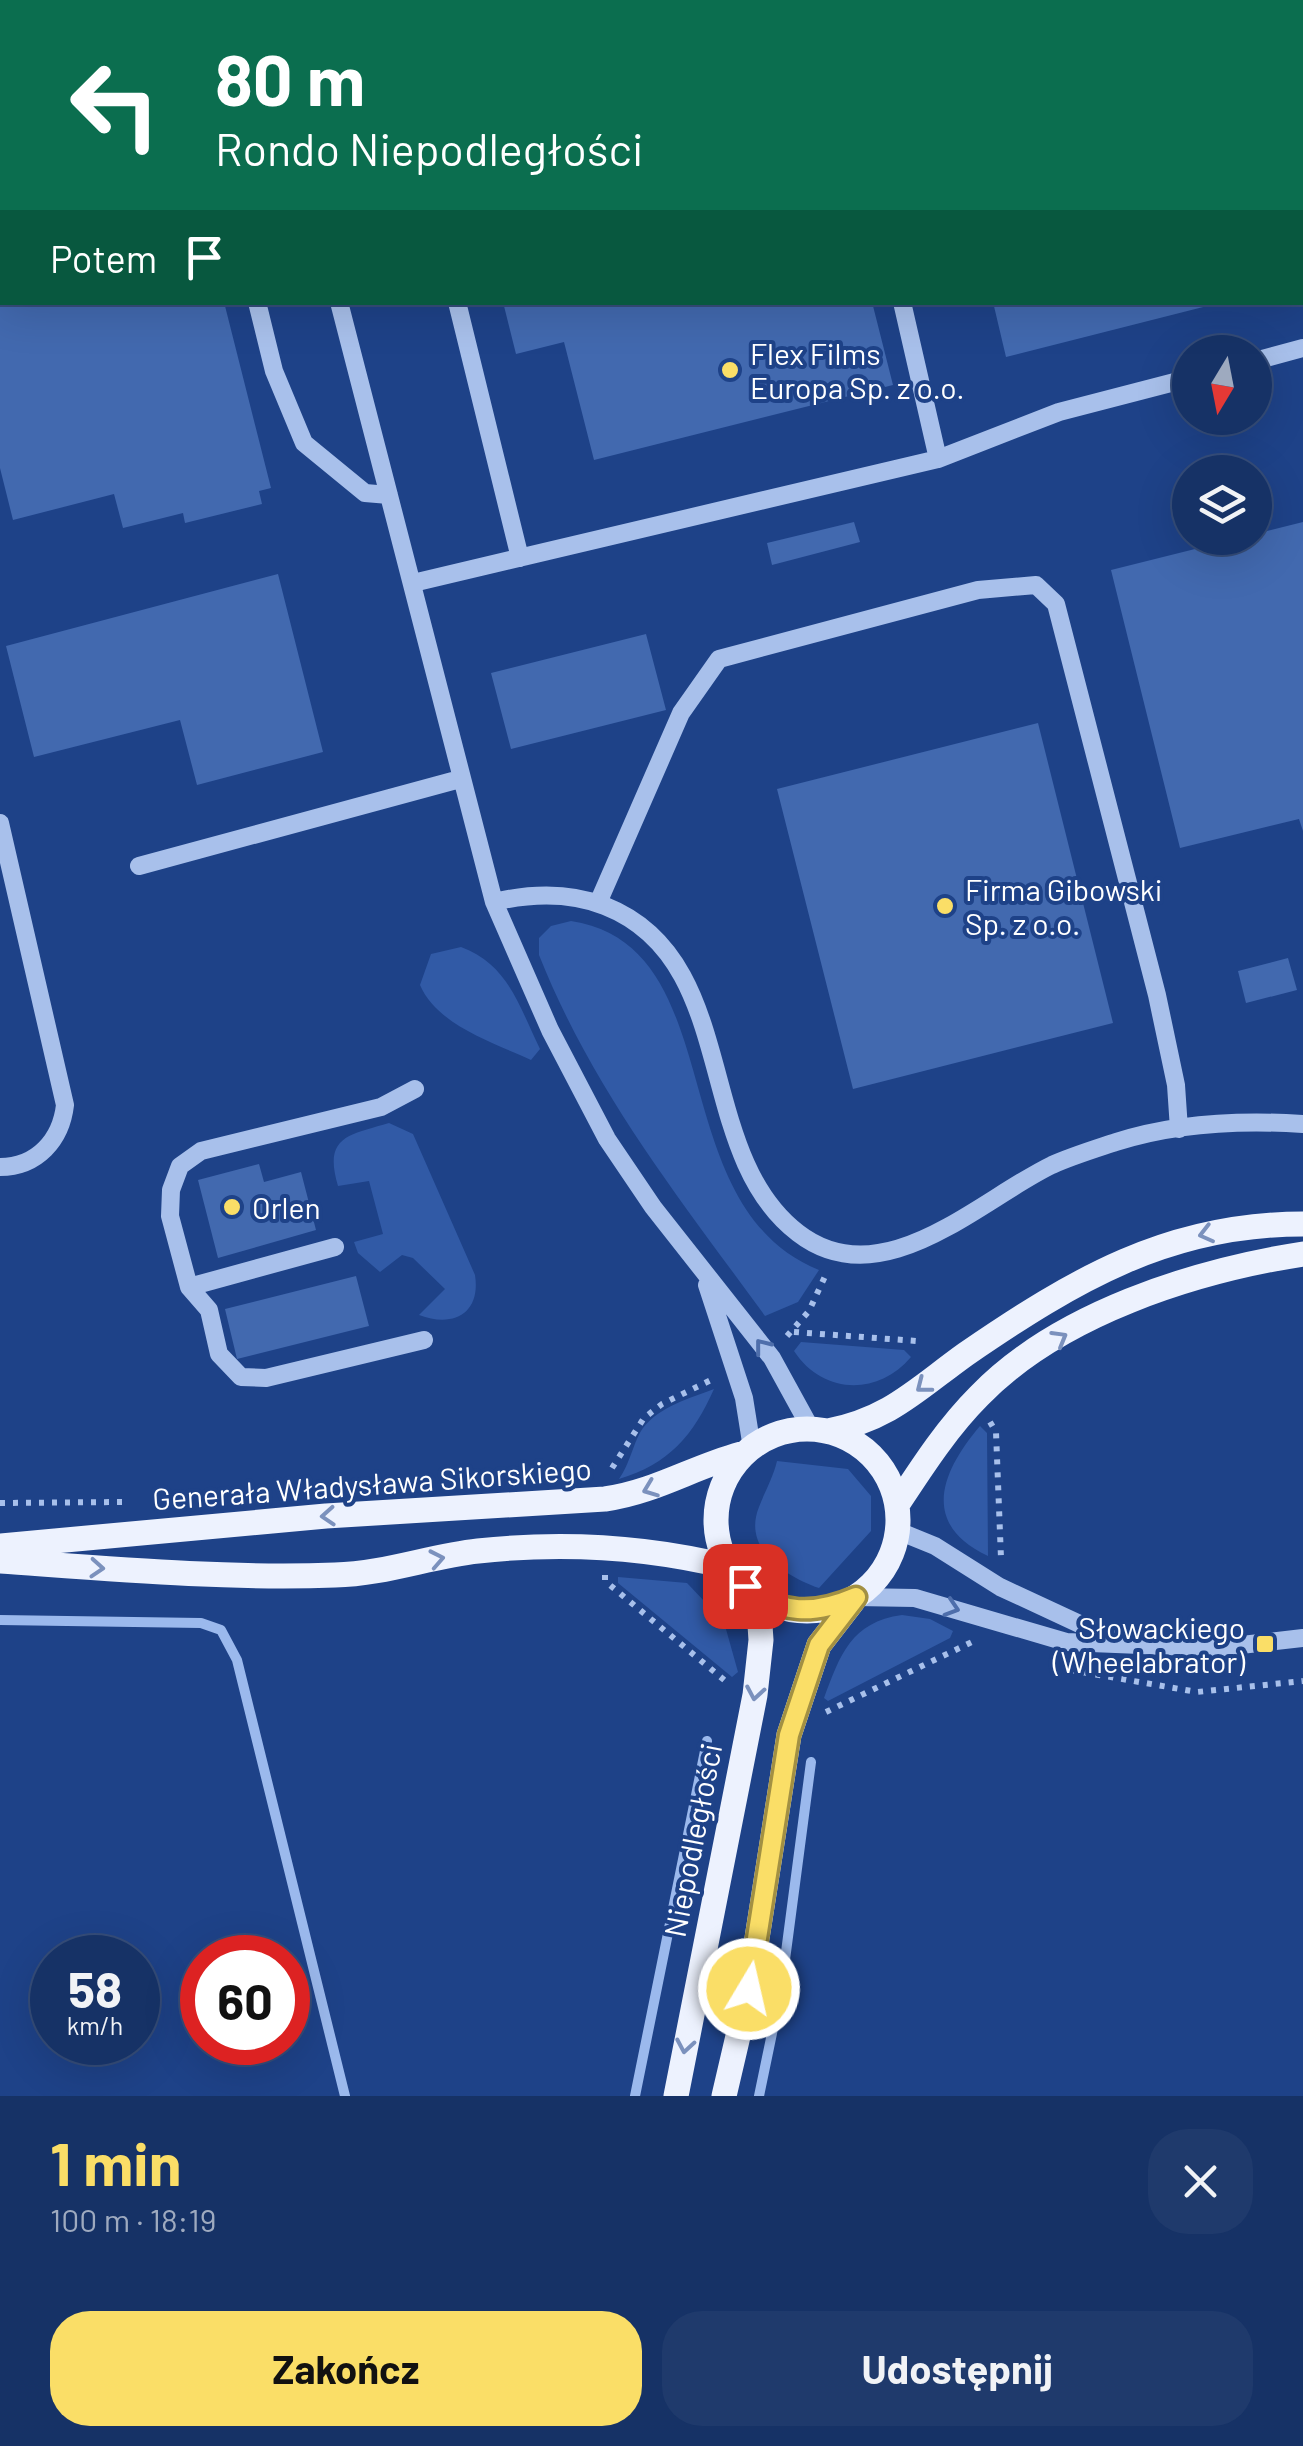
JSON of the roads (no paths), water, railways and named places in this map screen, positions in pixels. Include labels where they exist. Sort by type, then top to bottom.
[{"type":"main road","points":[[856,1597],[808,1612],[786,1609],[758,1596],[728,1567],[716,1530],[716,1510],[720,1492],[746,1451],[780,1433],[868,1424],[1054,1294],[1116,1262],[1228,1228],[1303,1224]]},
{"type":"main road","points":[[724,2096],[749,1989],[789,1735],[819,1645],[856,1597],[881,1573],[897,1518],[973,1402],[1029,1355],[1144,1296],[1199,1276],[1303,1254]]},
{"type":"main road","points":[[819,1430],[873,1458],[897,1518]]},
{"type":"main road","name":"Generała Władysława Sikorskiego","points":[[0,1546],[290,1519],[605,1499],[646,1493],[698,1466],[746,1451]]},
{"type":"main road","points":[[0,1562],[237,1575],[341,1575],[476,1551],[586,1548],[688,1557],[728,1567]]},
{"type":"main road","name":"Niepodległości","points":[[676,2096],[755,1695],[761,1640],[758,1596]]},
{"type":"street","points":[[258,305],[274,371],[304,444],[365,493],[390,495]]},
{"type":"street","points":[[340,305],[494,902],[550,1030],[608,1138],[702,1270],[772,1358],[819,1430]]},
{"type":"street","points":[[458,305],[520,558]]},
{"type":"street","points":[[903,305],[938,459]]},
{"type":"street","points":[[1272,356],[1303,348]]},
{"type":"street","points":[[413,583],[938,459],[1058,412],[1172,383]]},
{"type":"street","points":[[598,903],[681,713],[720,659],[978,590],[1036,585],[1056,604],[1157,996],[1176,1085],[1179,1128]]},
{"type":"street","points":[[139,866],[460,780]]},
{"type":"street","points":[[0,823],[65,1105],[62,1128],[43,1153],[16,1167],[0,1167]]},
{"type":"street","points":[[494,902],[534,894],[598,903],[624,914],[653,934],[672,958],[697,1008],[758,1189],[798,1234],[834,1249],[857,1254],[910,1244],[1052,1165],[1121,1140],[1179,1128],[1303,1124]]},
{"type":"street","points":[[415,1089],[381,1106],[201,1151],[180,1166],[170,1190],[170,1216],[189,1287],[209,1310],[219,1354],[241,1376],[266,1378],[424,1340]]},
{"type":"street","points":[[189,1287],[335,1247]]},
{"type":"street","points":[[702,1270],[744,1398],[746,1451]]},
{"type":"street","points":[[897,1518],[1000,1587],[1123,1645]]},
{"type":"street","points":[[856,1597],[914,1598],[1066,1642],[1215,1648],[1303,1638]]},
{"type":"waterway","points":[[0,1620],[201,1623],[221,1630],[237,1660],[345,2096]]},
{"type":"waterway","points":[[635,2096],[707,1741]]},
{"type":"waterway","points":[[759,2096],[781,1990],[811,1762]]},
{"type":"place","name":"Flex Films Europa Sp. z o.o.","points":[[730,370]]},
{"type":"place","name":"Firma Gibowski Sp. z o.o.","points":[[945,906]]},
{"type":"place","name":"Orlen","points":[[232,1207]]},
{"type":"place","name":"Słowackiego (Wheelabrator)","points":[[1265,1644]]}]
